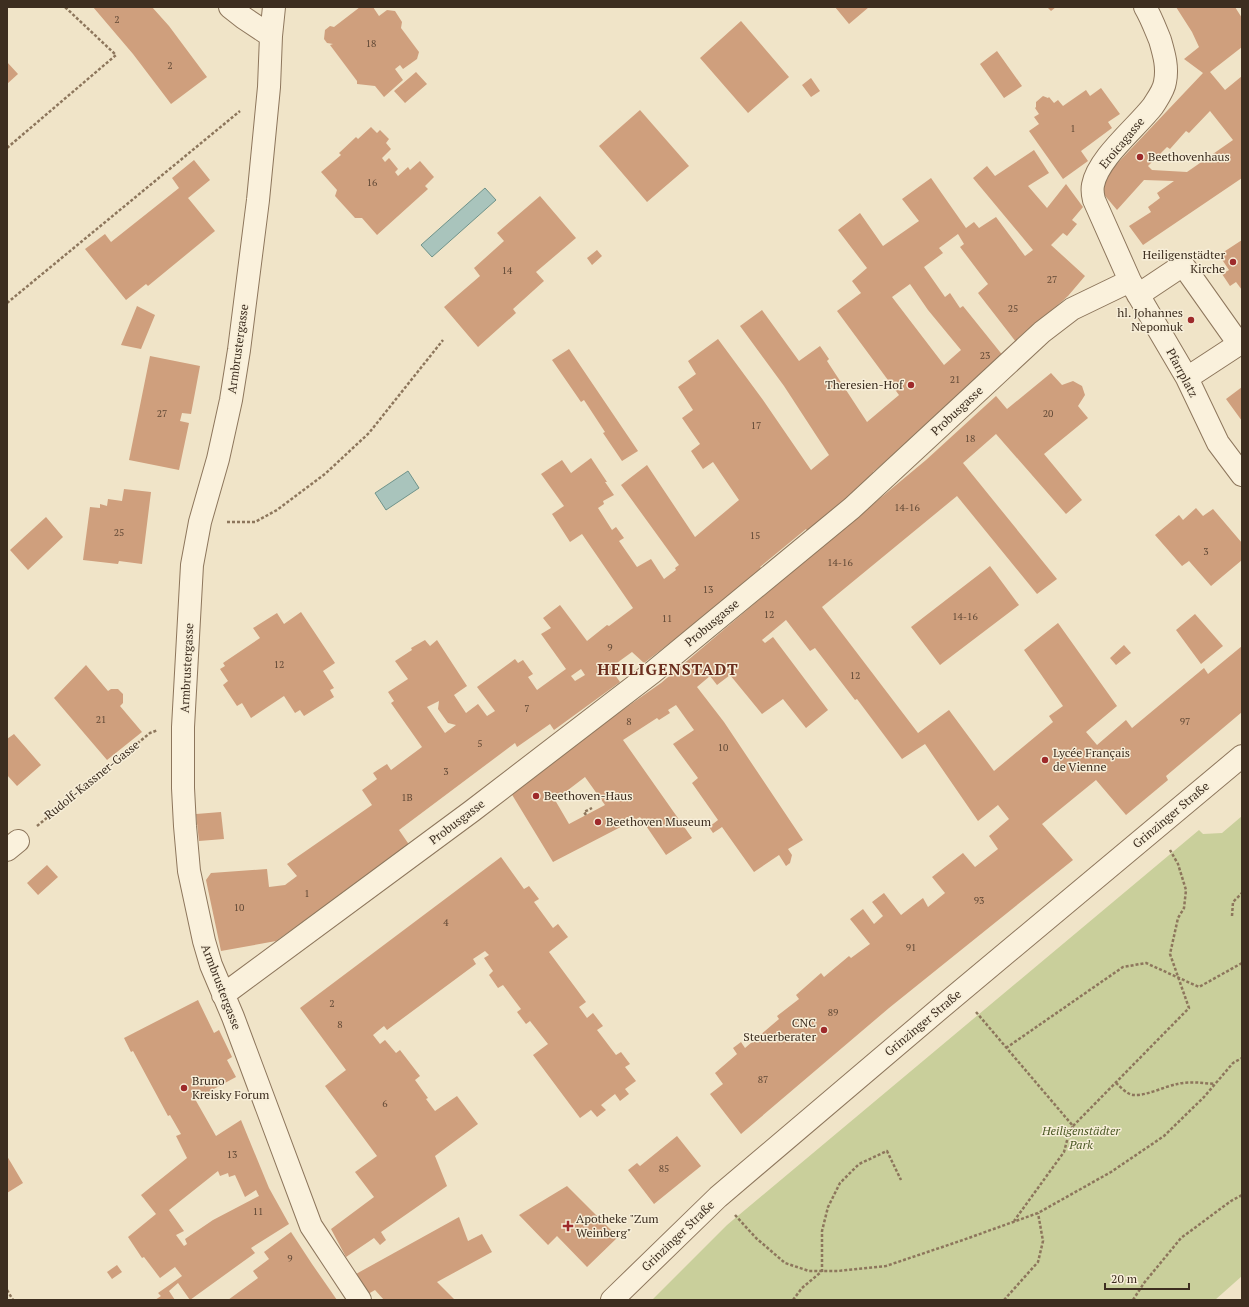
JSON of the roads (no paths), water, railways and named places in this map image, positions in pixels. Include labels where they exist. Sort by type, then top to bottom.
[{"type":"street","points":[[230,7],[271,36]]},
{"type":"street","name":"Armbrustergasse","points":[[274,7],[269,87],[258,200],[233,393],[218,459],[200,522],[192,565],[184,720],[183,788],[189,871],[204,941],[211,965],[233,1017],[311,1226],[360,1300]]},
{"type":"street","name":"Eroicagasse","points":[[1134,288],[1100,218],[1094,200],[1092,186],[1097,173],[1109,154],[1149,111],[1159,96],[1165,83],[1167,70],[1164,54],[1150,16],[1145,7]]},
{"type":"street","name":"Probusgasse","points":[[223,995],[472,811],[653,672],[852,508],[1042,332],[1072,309],[1134,288],[1183,265],[1239,344],[1187,378]]},
{"type":"street","name":"Pfarrplatz","points":[[1134,288],[1187,378],[1218,443],[1242,475]]},
{"type":"street","name":"Grinzinger Straße","points":[[612,1300],[718,1197],[959,992],[1242,756]]},
{"type":"water","points":[[485,188],[496,200],[432,257],[421,245]]},
{"type":"water","points":[[408,471],[419,488],[386,510],[375,493]]},
{"type":"place","name":"Beethovenhaus","points":[[1140,157]]},
{"type":"place","name":"Heiligenstädter Kirche","points":[[1233,262]]},
{"type":"place","name":"hl. Johannes Nepomuk","points":[[1191,320]]},
{"type":"place","name":"Theresien-Hof","points":[[911,385]]},
{"type":"place","name":"Lycée Français de Vienne","points":[[1045,760]]},
{"type":"place","name":"Beethoven-Haus","points":[[536,796]]},
{"type":"place","name":"Beethoven Museum","points":[[598,822]]},
{"type":"place","name":"CNC Steuerberater","points":[[824,1030]]},
{"type":"place","name":"Bruno Kreisky Forum","points":[[184,1088]]},
{"type":"place","name":"Apotheke \"Zum Weinberg\"","points":[[568,1226]]},
{"type":"district","name":"HEILIGENSTADT","points":[[668,669]]},
{"type":"park label","name":"Heiligenstädter Park","points":[[1081,1138]]}]
